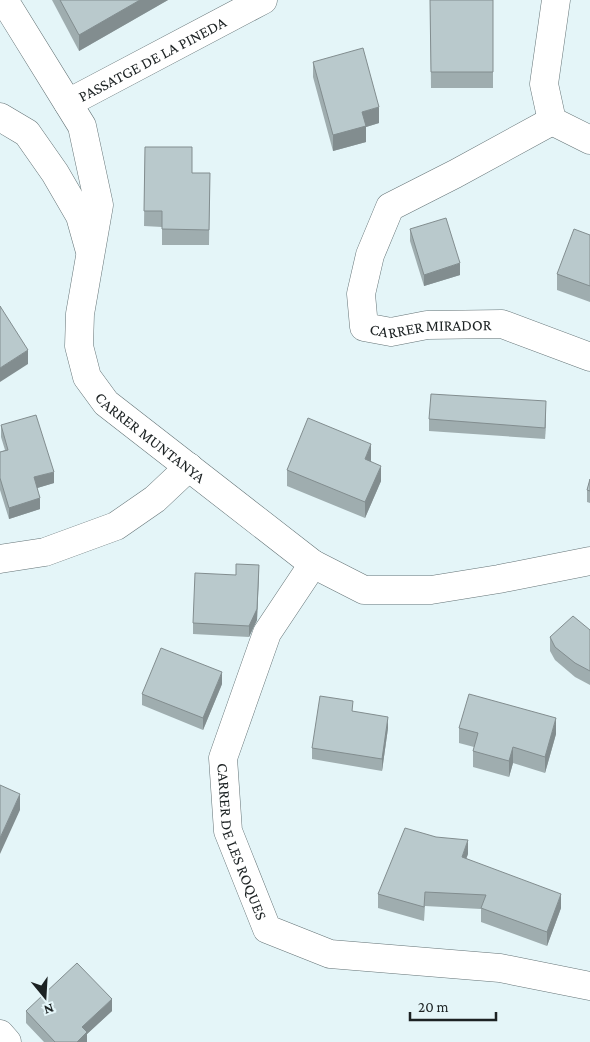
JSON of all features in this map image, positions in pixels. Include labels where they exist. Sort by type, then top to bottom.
[{"type":"street","name":"CARRER MUNTANYA","points":[[4,0],[82,126],[99,205],[80,314],[79,346],[87,377],[106,404],[313,564],[364,590],[421,590],[500,579],[590,561]]},
{"type":"street","name":"PASSATGE DE LA PINEDA","points":[[68,103],[263,0]]},
{"type":"street","points":[[556,0],[544,84],[552,121],[590,140]]},
{"type":"street","points":[[0,117],[26,133],[54,173],[80,216],[90,253]]},
{"type":"street","name":"CARRER MIRADOR","points":[[552,121],[390,207],[370,255],[361,294],[364,327],[391,332],[427,325],[502,324],[590,357]]},
{"type":"street","points":[[0,559],[45,552],[116,526],[155,499],[189,467]]},
{"type":"street","name":"CARRER DE LES ROQUES","points":[[313,564],[267,633],[223,758],[228,831],[267,929],[330,954],[500,968],[590,986]]},
{"type":"street","points":[[0,1034],[7,1042]]},
{"type":"building","points":[[60,0],[140,0],[79,35]]},
{"type":"building","points":[[430,0],[493,0],[493,72],[431,72]]},
{"type":"building","points":[[363,48],[379,107],[362,112],[366,126],[333,135],[313,62]]},
{"type":"building","points":[[145,147],[192,147],[192,173],[210,173],[209,230],[162,229],[162,211],[144,211]]},
{"type":"building","points":[[446,218],[460,263],[424,275],[410,229]]},
{"type":"building","points":[[574,229],[590,235],[590,286],[557,274]]},
{"type":"building","points":[[0,306],[28,350],[0,368]]},
{"type":"building","points":[[431,394],[546,401],[545,428],[429,419]]},
{"type":"building","points":[[36,415],[54,472],[34,477],[40,498],[9,508],[0,478],[0,452],[8,450],[1,425]]},
{"type":"building","points":[[308,418],[371,444],[365,459],[381,466],[365,502],[287,470]]},
{"type":"building","points":[[590,479],[590,491],[587,490]]},
{"type":"building","points":[[236,564],[259,565],[257,609],[249,626],[193,623],[195,573],[236,575]]},
{"type":"building","points":[[573,616],[590,630],[590,671],[575,663],[555,647],[550,637]]},
{"type":"building","points":[[161,648],[222,672],[203,718],[142,694]]},
{"type":"building","points":[[469,694],[556,718],[545,757],[513,747],[509,761],[473,751],[478,733],[459,728]]},
{"type":"building","points":[[320,696],[353,701],[352,711],[388,717],[382,759],[312,748]]},
{"type":"building","points":[[0,785],[20,794],[0,838]]},
{"type":"building","points":[[405,828],[436,837],[468,840],[462,857],[561,894],[547,932],[481,908],[486,895],[425,892],[424,907],[378,894]]},
{"type":"building","points":[[77,963],[112,999],[82,1027],[87,1032],[77,1042],[55,1042],[26,1011]]}]
